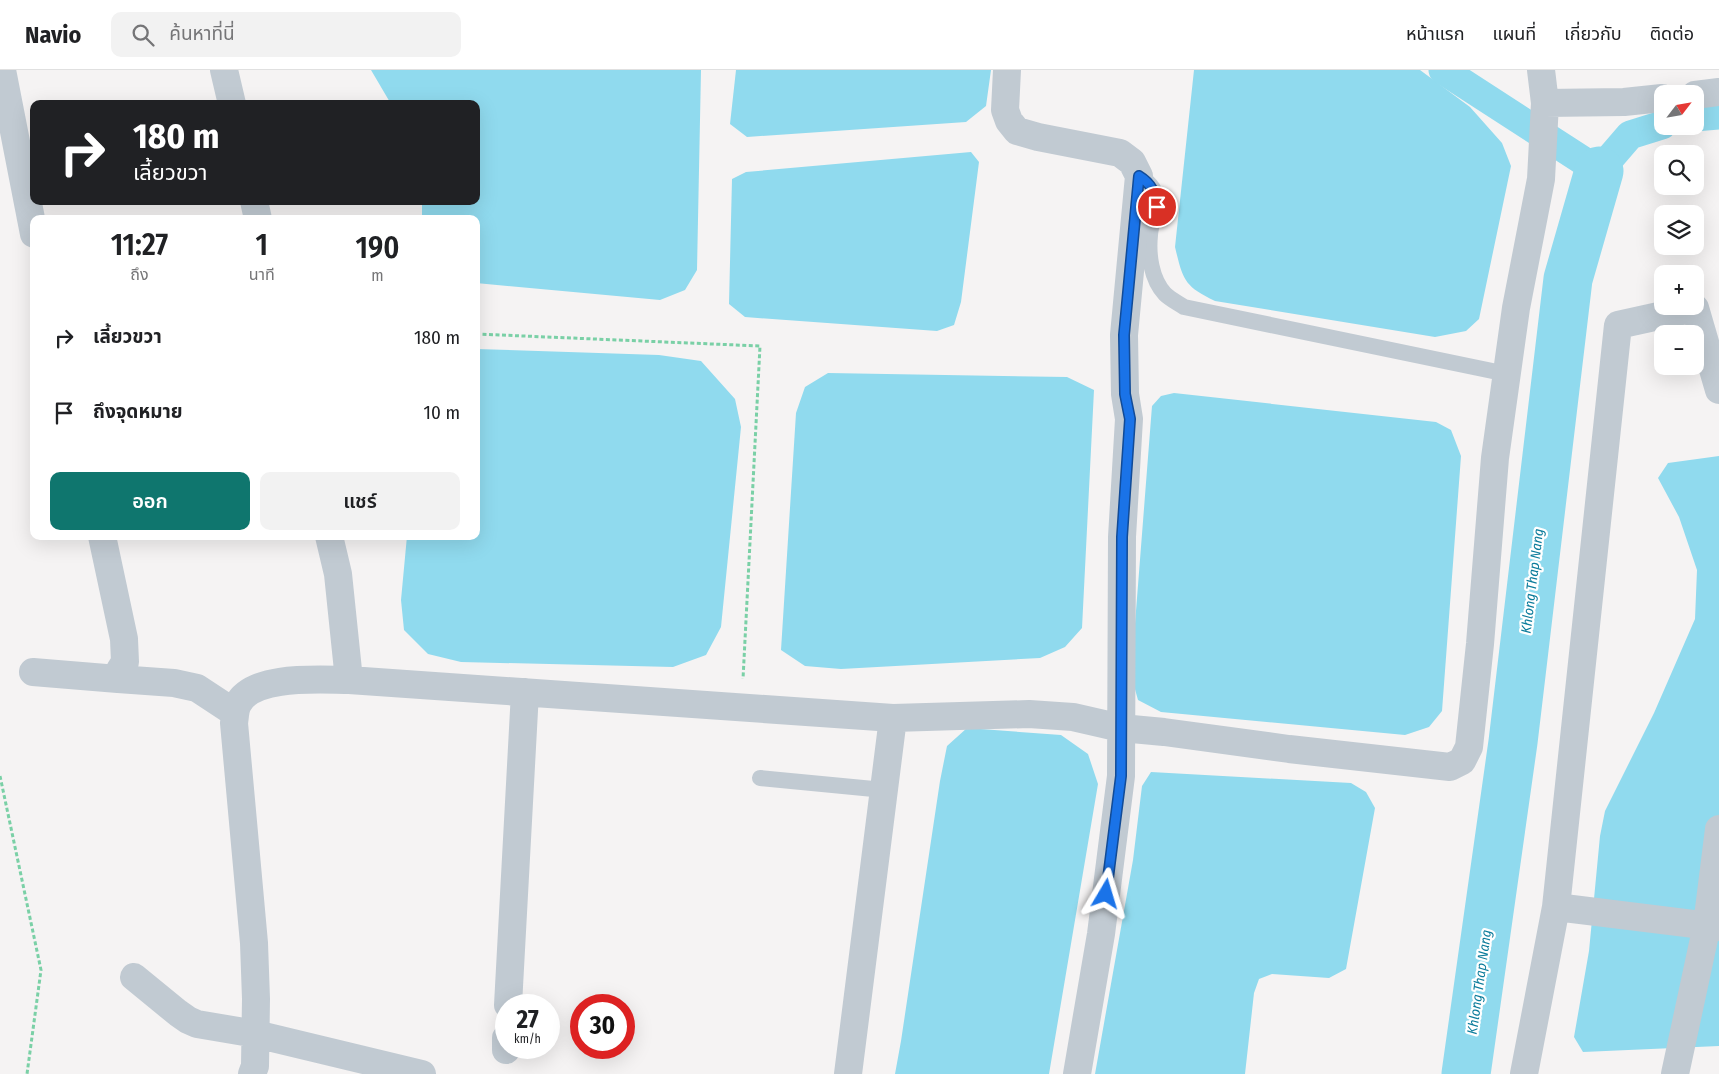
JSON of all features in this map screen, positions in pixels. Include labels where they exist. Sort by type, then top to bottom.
[{"type":"street","points":[[2,70],[30,215]]},
{"type":"street","points":[[224,70],[231,100]]},
{"type":"street","points":[[1007,70],[1005,110],[1008,122],[1018,131],[1038,137],[1120,153],[1132,162],[1139,176],[1124,335],[1125,394],[1130,419],[1122,537],[1121,776],[1101,934],[1077,1074]]},
{"type":"street","points":[[252,1074],[255,1066],[256,1034],[254,943],[234,723],[238,703],[248,692],[266,684],[286,680],[349,680],[893,718],[1029,714],[1073,717],[1121,728],[1450,767],[1462,761],[1469,747],[1480,644],[1494,458],[1516,308],[1541,179],[1545,103],[1541,70]]},
{"type":"street","points":[[1704,94],[1719,92]]},
{"type":"street","points":[[1545,103],[1624,102],[1654,99]]},
{"type":"street","points":[[1524,1074],[1556,906],[1618,326],[1695,308],[1719,390]]},
{"type":"street","points":[[103,540],[124,639],[125,662],[120,670],[118,680]]},
{"type":"street","points":[[330,540],[338,574],[349,680]]},
{"type":"street","points":[[33,672],[174,683],[197,688],[236,713]]},
{"type":"street","points":[[509,994],[525,692]]},
{"type":"street","points":[[848,1074],[893,718]]},
{"type":"street","points":[[1674,1074],[1713,926],[1719,828]]},
{"type":"street","points":[[1556,906],[1713,926]]},
{"type":"street","points":[[134,976],[188,1020],[197,1024],[256,1034],[422,1074]]},
{"type":"lane","points":[[1139,176],[1148,181],[1155,193],[1157,207],[1150,234],[1150,258],[1154,278],[1166,294],[1184,307],[1507,374]]},
{"type":"lane","points":[[760,778],[884,790]]},
{"type":"path","points":[[480,334],[760,346],[741,707]]},
{"type":"path","points":[[0,776],[41,970],[27,1074]]},
{"type":"water","points":[[371,70],[701,70],[697,270],[685,290],[660,300],[480,283],[480,215],[422,215],[422,205],[480,205],[480,100],[389,100]]},
{"type":"water","points":[[736,70],[991,70],[986,106],[966,122],[747,137],[730,124]]},
{"type":"water","points":[[1194,70],[1420,70],[1470,107],[1502,143],[1511,166],[1479,319],[1466,331],[1435,337],[1215,301],[1191,286],[1183,275],[1175,247]]},
{"type":"water","points":[[971,152],[979,162],[961,302],[954,325],[937,331],[745,317],[729,304],[732,179],[746,172]]},
{"type":"water","points":[[480,349],[659,355],[701,361],[735,399],[741,427],[721,627],[706,655],[673,667],[461,662],[428,654],[404,630],[401,600],[407,540],[480,540]]},
{"type":"water","points":[[828,373],[1067,377],[1094,390],[1082,628],[1065,647],[1040,658],[841,669],[805,666],[781,650],[796,413],[805,387]]},
{"type":"water","points":[[1174,393],[1436,422],[1451,430],[1461,456],[1442,711],[1429,727],[1405,735],[1161,712],[1138,700],[1131,675],[1152,406],[1161,396]]},
{"type":"water","points":[[1719,456],[1719,1046],[1583,1052],[1574,1037],[1589,951],[1600,836],[1605,811],[1654,713],[1695,619],[1697,570],[1679,517],[1658,478],[1668,463]]},
{"type":"water","points":[[967,728],[1061,735],[1088,754],[1098,784],[1049,1074],[895,1074],[947,746]]},
{"type":"water","points":[[1151,772],[1351,783],[1366,792],[1375,808],[1346,969],[1329,978],[1272,974],[1259,979],[1254,993],[1245,1074],[1095,1074],[1133,860],[1142,786]]},
{"type":"waterway","points":[[1443,70],[1599,171],[1630,135],[1654,128]]},
{"type":"waterway","name":"Khlong Thap Nang","points":[[1704,116],[1719,115]]},
{"type":"waterway","name":"Khlong Thap Nang","points":[[1466,1074],[1513,742],[1568,279],[1599,171]]},
{"type":"route","points":[[1106,894],[1121,776],[1122,537],[1130,419],[1125,394],[1124,335],[1139,176],[1148,181],[1155,193],[1157,207]]}]
